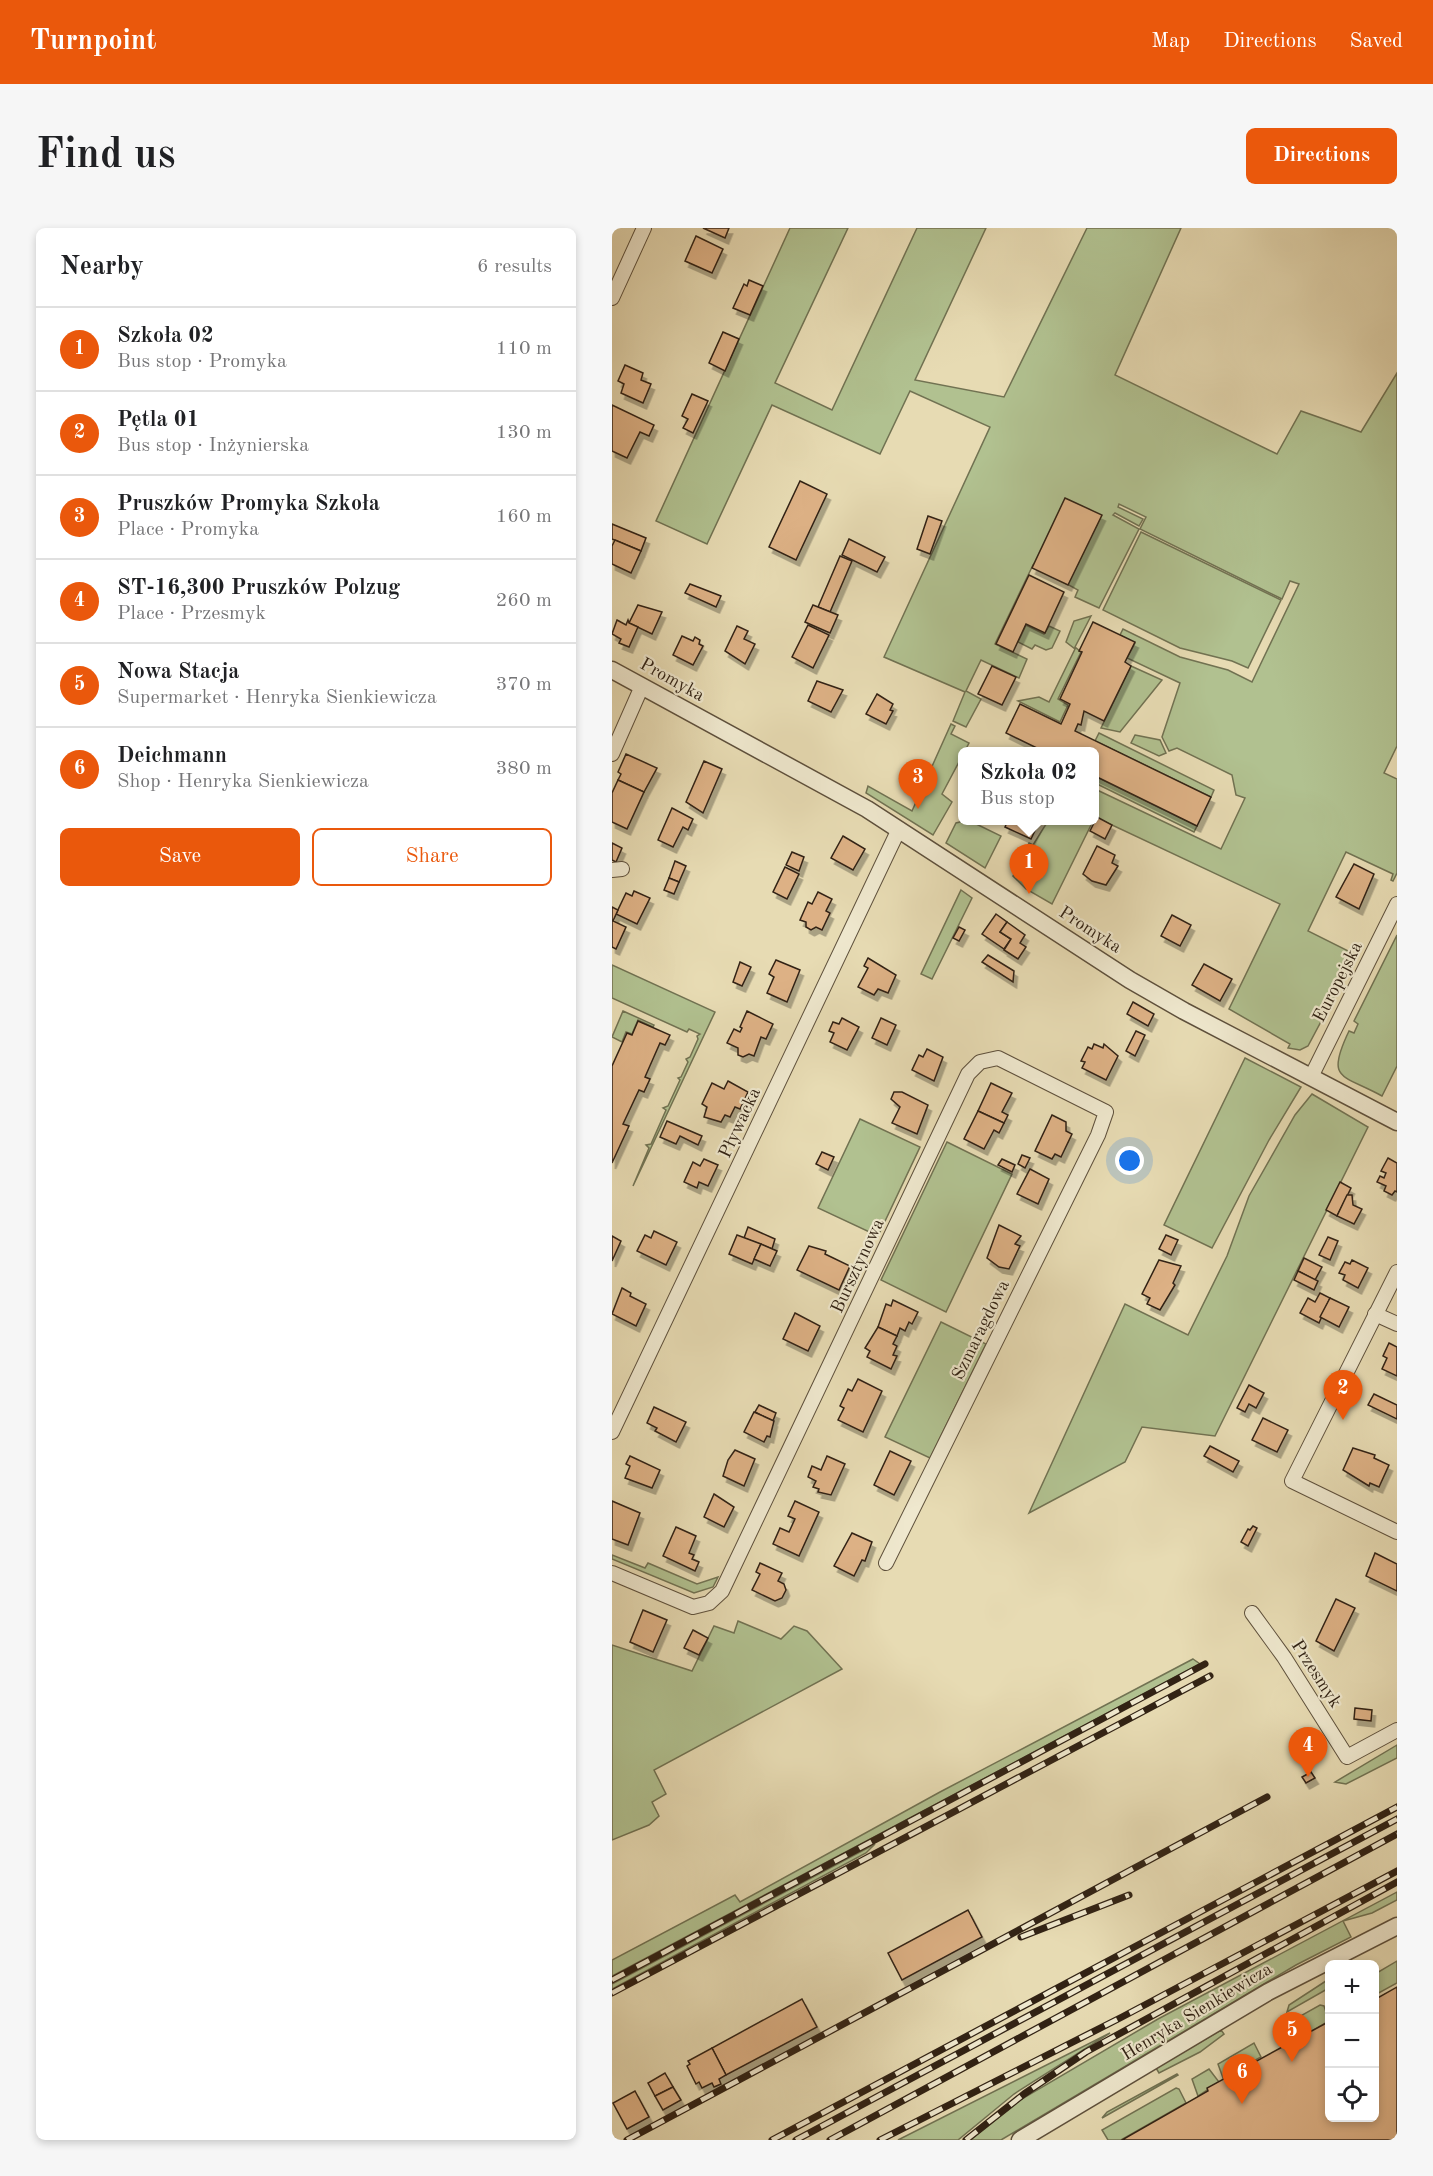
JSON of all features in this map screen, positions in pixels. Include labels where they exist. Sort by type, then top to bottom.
[{"type":"street","points":[[612,298],[644,228]]},
{"type":"street","name":"Promyka","points":[[612,670],[867,808],[1130,980],[1184,1011],[1397,1122]]},
{"type":"street","points":[[612,754],[642,686]]},
{"type":"street","name":"Pływacka","points":[[612,1432],[899,829]]},
{"type":"street","name":"Europejska","points":[[1311,1077],[1397,904]]},
{"type":"street","name":"Bursztynowa","points":[[612,1574],[686,1605],[702,1606],[717,1598],[727,1583],[973,1067],[980,1062],[998,1059],[1106,1112]]},
{"type":"street","name":"Szmaragdowa","points":[[886,1563],[1098,1135],[1106,1112]]},
{"type":"street","points":[[1397,1272],[1292,1481],[1397,1532]]},
{"type":"street","points":[[1376,1314],[1397,1324]]},
{"type":"street","name":"Przesmyk","points":[[1251,1613],[1284,1657],[1347,1757],[1397,1730]]},
{"type":"street","name":"Henryka Sienkiewicza","points":[[1020,2140],[1268,1992],[1397,1926]]},
{"type":"green space","points":[[790,228],[848,228],[775,383],[832,410],[917,228],[986,228],[915,380],[1004,397],[1087,228],[1181,228],[1115,375],[1277,454],[1301,411],[1361,432],[1397,373],[1397,746],[1384,773],[1397,779],[1397,873],[1393,881],[1391,880],[1393,874],[1346,852],[1308,931],[1354,954],[1358,952],[1308,1046],[1300,1050],[1288,1048],[1290,1044],[1229,1009],[1280,904],[1099,819],[1099,791],[1221,849],[1245,798],[1236,795],[1232,775],[1177,748],[1169,751],[1162,737],[1180,683],[1127,658],[1135,643],[1120,635],[1123,629],[1180,657],[1228,670],[1252,682],[1299,584],[1290,581],[1282,599],[1140,529],[1146,517],[1119,504],[1118,507],[1143,519],[1139,526],[1115,513],[1113,515],[1139,529],[1099,608],[1075,597],[1078,590],[1033,565],[995,644],[1027,659],[1019,678],[981,660],[966,691],[981,699],[966,727],[953,721],[965,692],[884,657],[990,427],[910,391],[880,454],[772,405],[707,544],[656,521]]},
{"type":"green space","points":[[1141,532],[1281,600],[1248,668],[1232,661],[1180,648],[1103,610]]},
{"type":"green space","points":[[1091,616],[1075,647],[1081,652],[1058,699],[1068,705],[1060,722],[1018,701],[1039,697],[1049,702],[1075,649],[1066,642],[1074,621]]},
{"type":"green space","points":[[1026,625],[1044,634],[1049,626],[1060,631],[1052,648],[1046,650],[1035,645],[1032,649],[1018,642]]},
{"type":"green space","points":[[1131,666],[1162,680],[1120,732],[1101,728]]},
{"type":"green space","points":[[951,724],[955,726],[951,734],[969,743],[967,747],[958,747],[958,764],[942,794],[952,802],[933,835],[866,793],[868,786],[912,811]]},
{"type":"green space","points":[[1099,733],[1214,790],[1211,797],[1095,741]]},
{"type":"green space","points":[[1135,735],[1160,740],[1166,753],[1159,756],[1131,743]]},
{"type":"green space","points":[[1099,778],[1197,826],[1194,832],[1099,785]]},
{"type":"green space","points":[[956,823],[958,825],[978,825],[1001,836],[985,868],[946,843]]},
{"type":"green space","points":[[1046,825],[1091,825],[1052,904],[1026,889],[1013,876],[1029,843],[1033,845]]},
{"type":"green space","points":[[961,890],[972,898],[932,979],[921,974]]},
{"type":"green space","points":[[1397,935],[1397,1066],[1382,1096],[1342,1074],[1338,1068],[1338,1059],[1349,1031],[1354,1033],[1358,1024],[1354,1021]]},
{"type":"green space","points":[[612,965],[715,1012],[633,1186],[649,1148],[646,1145],[651,1144],[666,1110],[663,1108],[668,1106],[680,1080],[678,1078],[681,1077],[688,1062],[686,1059],[690,1057],[698,1039],[697,1036],[700,1034],[689,1029],[687,1032],[612,998]]},
{"type":"green space","points":[[623,1011],[654,1025],[653,1027],[638,1020],[632,1034],[626,1032],[622,1042],[612,1037]]},
{"type":"green space","points":[[1245,1058],[1301,1087],[1269,1140],[1212,1248],[1164,1225]]},
{"type":"green space","points":[[1312,1094],[1368,1127],[1215,1436],[1142,1427],[1125,1462],[1029,1513],[1125,1304],[1188,1335],[1227,1256],[1249,1196],[1295,1115]]},
{"type":"green space","points":[[860,1119],[920,1147],[878,1236],[818,1208]]},
{"type":"green space","points":[[947,1142],[1012,1174],[946,1312],[881,1280]]},
{"type":"green space","points":[[941,1322],[986,1344],[930,1458],[885,1437]]},
{"type":"green space","points":[[612,1555],[645,1568],[648,1563],[697,1584],[718,1577],[713,1587],[694,1593],[612,1559]]},
{"type":"green space","points":[[738,1621],[781,1639],[794,1626],[807,1631],[842,1669],[654,1770],[666,1794],[652,1802],[659,1816],[649,1825],[612,1840],[612,1645],[692,1671],[714,1626],[734,1633]]},
{"type":"green space","points":[[1193,1659],[1200,1664],[612,1976],[612,1960],[735,1895],[740,1902],[940,1792]]},
{"type":"green space","points":[[1397,1745],[1397,1758],[1346,1784],[1335,1782]]},
{"type":"green space","points":[[875,1844],[866,1853],[612,1989],[612,1984]]},
{"type":"green space","points":[[1397,1892],[1397,1900],[1372,1913],[1343,1921],[1351,1937],[1296,1965],[1001,2140],[970,2140],[1020,2100],[1158,2019]]},
{"type":"green space","points":[[1397,1961],[1397,1983],[1379,1993],[1379,1972]]},
{"type":"green space","points":[[1325,1982],[1325,1990],[1287,2012],[1289,2005]]},
{"type":"green space","points":[[1320,2005],[1324,2006],[1325,2023],[1305,2035],[1302,2030],[1299,2032],[1295,2019]]},
{"type":"green space","points":[[1221,2030],[1224,2034],[1200,2052],[1159,2073],[1156,2068]]},
{"type":"green space","points":[[1110,2033],[1014,2094],[958,2140],[898,2140]]},
{"type":"green space","points":[[1254,2043],[1261,2057],[1223,2078],[1218,2064]]},
{"type":"green space","points":[[1209,2069],[1219,2082],[1198,2096],[1192,2079]]},
{"type":"green space","points":[[1178,2075],[1102,2118],[1107,2112]]},
{"type":"green space","points":[[1176,2088],[1179,2089],[1186,2103],[1121,2140],[1108,2140],[1102,2130]]},
{"type":"building","points":[[703,228],[729,228],[725,238]]},
{"type":"building","points":[[696,236],[723,249],[712,273],[685,261]]},
{"type":"building","points":[[749,280],[763,286],[750,315],[733,308],[744,284],[747,286]]},
{"type":"building","points":[[723,332],[739,339],[725,371],[709,363]]},
{"type":"building","points":[[625,365],[643,373],[641,380],[651,384],[643,403],[621,393],[624,384],[618,381]]},
{"type":"building","points":[[692,394],[708,401],[693,433],[683,428],[688,419],[682,416]]},
{"type":"building","points":[[612,405],[654,425],[649,436],[640,432],[627,458],[612,451]]},
{"type":"building","points":[[800,481],[827,494],[796,560],[769,547]]},
{"type":"building","points":[[1065,498],[1102,515],[1068,585],[1032,568]]},
{"type":"building","points":[[928,516],[942,521],[930,554],[917,549]]},
{"type":"building","points":[[612,524],[646,538],[641,551],[612,539]]},
{"type":"building","points":[[849,539],[885,557],[877,572],[842,555]]},
{"type":"building","points":[[615,540],[641,551],[631,573],[612,564],[612,546]]},
{"type":"building","points":[[840,556],[852,561],[830,612],[818,607]]},
{"type":"building","points":[[1029,575],[1064,592],[1045,633],[1026,624],[1013,652],[996,644]]},
{"type":"building","points":[[690,584],[721,596],[716,607],[685,593]]},
{"type":"building","points":[[638,605],[662,612],[652,634],[629,623]]},
{"type":"building","points":[[813,605],[838,615],[830,633],[805,622]]},
{"type":"building","points":[[617,620],[626,625],[628,620],[629,623],[638,627],[629,647],[619,643],[621,639],[612,634]]},
{"type":"building","points":[[1093,622],[1135,642],[1125,662],[1131,666],[1104,721],[1084,711],[1081,725],[1078,724],[1075,731],[1211,797],[1197,826],[1099,778],[1099,747],[1035,747],[1006,733],[1020,704],[1061,724],[1070,704],[1060,699],[1082,652],[1079,651]]},
{"type":"building","points":[[808,625],[829,635],[813,668],[792,657]]},
{"type":"building","points":[[737,626],[748,631],[744,639],[755,644],[745,664],[725,651]]},
{"type":"building","points":[[682,636],[693,641],[695,637],[703,646],[693,665],[673,655]]},
{"type":"building","points":[[992,666],[1016,677],[1002,705],[978,694]]},
{"type":"building","points":[[817,681],[843,690],[831,712],[808,701]]},
{"type":"building","points":[[877,694],[893,704],[890,710],[893,711],[886,724],[866,714]]},
{"type":"building","points":[[626,754],[657,768],[644,792],[618,780],[621,774],[618,772]]},
{"type":"building","points":[[704,761],[722,769],[703,813],[686,802]]},
{"type":"building","points":[[618,780],[644,792],[627,829],[612,822],[612,793]]},
{"type":"building","points":[[672,808],[693,819],[688,830],[683,827],[673,847],[658,840]]},
{"type":"building","points":[[1099,818],[1112,825],[1105,839],[1090,831],[1093,825],[1099,825]]},
{"type":"building","points":[[1006,825],[1038,825],[1031,839],[1005,827]]},
{"type":"building","points":[[843,836],[865,849],[853,870],[831,858]]},
{"type":"building","points":[[612,843],[622,848],[616,862],[612,860]]},
{"type":"building","points":[[1097,846],[1115,855],[1112,863],[1118,866],[1106,885],[1092,881],[1083,874]]},
{"type":"building","points":[[792,852],[804,857],[799,871],[786,865]]},
{"type":"building","points":[[675,861],[686,866],[679,882],[669,878]]},
{"type":"building","points":[[1354,864],[1374,874],[1359,909],[1336,897]]},
{"type":"building","points":[[785,867],[799,874],[787,899],[773,892]]},
{"type":"building","points":[[669,878],[679,882],[674,894],[664,890]]},
{"type":"building","points":[[634,891],[650,898],[637,924],[616,914],[626,893],[632,896]]},
{"type":"building","points":[[818,892],[832,899],[826,911],[830,913],[822,930],[816,927],[811,930],[806,927],[806,922],[800,920],[808,902],[812,904]]},
{"type":"building","points":[[612,907],[618,910],[613,921],[626,927],[616,949],[612,947]]},
{"type":"building","points":[[996,914],[1007,922],[1000,932],[1011,939],[1004,949],[982,934]]},
{"type":"building","points":[[1172,915],[1191,925],[1180,946],[1161,936]]},
{"type":"building","points":[[1007,922],[1025,935],[1020,943],[1026,947],[1018,959],[1004,950],[1011,939],[1000,932]]},
{"type":"building","points":[[959,927],[965,930],[959,941],[953,938]]},
{"type":"building","points":[[988,955],[1014,971],[1013,982],[982,962]]},
{"type":"building","points":[[868,958],[896,975],[888,993],[878,989],[874,995],[858,987],[868,968],[864,966]]},
{"type":"building","points":[[776,960],[800,970],[787,1002],[767,993],[774,977],[769,974]]},
{"type":"building","points":[[740,962],[751,967],[742,986],[733,982]]},
{"type":"building","points":[[1204,964],[1232,979],[1220,1001],[1192,985]]},
{"type":"building","points":[[1133,1002],[1154,1014],[1148,1026],[1127,1014]]},
{"type":"building","points":[[747,1011],[773,1024],[766,1039],[761,1037],[754,1056],[749,1054],[743,1057],[738,1055],[738,1048],[727,1043],[734,1029],[740,1032]]},
{"type":"building","points":[[842,1018],[859,1027],[847,1050],[830,1042],[834,1033],[829,1031],[833,1022],[839,1024]]},
{"type":"building","points":[[881,1018],[896,1025],[887,1045],[872,1038]]},
{"type":"building","points":[[638,1021],[670,1035],[665,1045],[660,1043],[645,1077],[650,1079],[644,1092],[639,1090],[623,1124],[629,1126],[612,1163],[612,1066],[627,1033],[632,1035]]},
{"type":"building","points":[[1136,1031],[1145,1035],[1135,1056],[1126,1051]]},
{"type":"building","points":[[1094,1044],[1103,1048],[1104,1044],[1118,1056],[1106,1080],[1082,1068],[1085,1062],[1081,1061],[1088,1047],[1092,1049]]},
{"type":"building","points":[[927,1049],[943,1057],[934,1081],[912,1070],[919,1055],[923,1057]]},
{"type":"building","points":[[728,1081],[748,1092],[740,1109],[735,1107],[730,1117],[725,1115],[721,1122],[704,1117],[707,1107],[702,1104],[712,1083],[724,1089]]},
{"type":"building","points":[[991,1083],[1012,1093],[1002,1112],[1008,1115],[1004,1123],[978,1111]]},
{"type":"building","points":[[894,1092],[902,1092],[928,1105],[917,1134],[892,1123],[900,1107],[891,1099]]},
{"type":"building","points":[[978,1111],[1004,1123],[999,1133],[994,1130],[984,1149],[964,1139]]},
{"type":"building","points":[[1052,1115],[1066,1122],[1066,1131],[1072,1134],[1061,1157],[1055,1154],[1052,1159],[1035,1151]]},
{"type":"building","points":[[667,1121],[702,1136],[698,1145],[680,1136],[676,1144],[660,1137]]},
{"type":"building","points":[[822,1152],[834,1157],[828,1170],[816,1164]]},
{"type":"building","points":[[1022,1155],[1030,1158],[1025,1168],[1018,1164]]},
{"type":"building","points":[[1388,1158],[1397,1163],[1397,1192],[1395,1191],[1392,1195],[1384,1191],[1386,1186],[1377,1182],[1380,1176],[1384,1178],[1386,1173],[1381,1171]]},
{"type":"building","points":[[704,1159],[718,1165],[708,1186],[699,1182],[697,1188],[684,1182],[693,1162],[700,1166]]},
{"type":"building","points":[[1002,1159],[1015,1165],[1012,1172],[998,1165]]},
{"type":"building","points":[[1030,1169],[1049,1179],[1038,1204],[1017,1194]]},
{"type":"building","points":[[1340,1182],[1351,1188],[1337,1216],[1326,1210]]},
{"type":"building","points":[[1347,1195],[1352,1195],[1353,1205],[1362,1209],[1354,1224],[1337,1216]]},
{"type":"building","points":[[999,1225],[1021,1236],[1015,1244],[1020,1246],[1009,1269],[999,1267],[987,1258]]},
{"type":"building","points":[[748,1227],[775,1239],[772,1249],[744,1238]]},
{"type":"building","points":[[654,1231],[677,1242],[666,1265],[637,1251],[645,1235],[651,1238]]},
{"type":"building","points":[[737,1235],[761,1244],[752,1264],[729,1254]]},
{"type":"building","points":[[1166,1235],[1178,1240],[1171,1255],[1159,1249]]},
{"type":"building","points":[[612,1236],[621,1241],[612,1261]]},
{"type":"building","points":[[1328,1237],[1338,1241],[1330,1260],[1319,1255]]},
{"type":"building","points":[[761,1244],[777,1251],[770,1266],[754,1259]]},
{"type":"building","points":[[809,1246],[826,1251],[825,1254],[850,1266],[839,1290],[797,1270]]},
{"type":"building","points":[[1304,1258],[1322,1267],[1315,1280],[1298,1271]]},
{"type":"building","points":[[1159,1260],[1181,1266],[1173,1283],[1175,1285],[1160,1310],[1147,1304],[1150,1298],[1142,1294]]},
{"type":"building","points":[[1352,1260],[1368,1268],[1358,1288],[1343,1280],[1345,1275],[1339,1273],[1345,1262],[1350,1264]]},
{"type":"building","points":[[1298,1271],[1318,1281],[1314,1290],[1294,1280]]},
{"type":"building","points":[[622,1288],[631,1293],[630,1296],[646,1304],[636,1326],[612,1314]]},
{"type":"building","points":[[1320,1293],[1330,1298],[1319,1323],[1300,1313],[1308,1298],[1315,1302]]},
{"type":"building","points":[[1330,1298],[1349,1307],[1339,1327],[1320,1317]]},
{"type":"building","points":[[893,1300],[918,1312],[912,1324],[909,1322],[905,1331],[900,1328],[897,1336],[878,1327],[886,1304],[891,1306]]},
{"type":"building","points":[[795,1313],[820,1326],[808,1351],[783,1339]]},
{"type":"building","points":[[878,1327],[897,1336],[893,1344],[897,1346],[893,1355],[897,1356],[891,1369],[867,1357],[870,1351],[865,1348]]},
{"type":"building","points":[[1389,1343],[1397,1347],[1397,1376],[1382,1369],[1387,1358],[1383,1356]]},
{"type":"building","points":[[858,1379],[882,1391],[863,1432],[838,1420],[844,1408],[840,1406],[848,1389],[852,1391]]},
{"type":"building","points":[[1249,1385],[1264,1393],[1256,1408],[1249,1404],[1245,1412],[1237,1408]]},
{"type":"building","points":[[1374,1394],[1397,1405],[1397,1419],[1368,1405]]},
{"type":"building","points":[[759,1405],[776,1413],[773,1421],[755,1412]]},
{"type":"building","points":[[654,1407],[686,1422],[676,1442],[655,1431],[657,1428],[647,1423]]},
{"type":"building","points":[[754,1412],[774,1421],[770,1437],[767,1436],[764,1442],[744,1432]]},
{"type":"building","points":[[1263,1418],[1288,1430],[1277,1452],[1252,1440]]},
{"type":"building","points":[[1210,1446],[1239,1461],[1233,1472],[1204,1456]]},
{"type":"building","points":[[1353,1448],[1375,1455],[1374,1458],[1389,1465],[1379,1487],[1370,1483],[1369,1486],[1343,1470]]},
{"type":"building","points":[[735,1450],[755,1459],[744,1486],[723,1476],[728,1460]]},
{"type":"building","points":[[890,1451],[911,1461],[894,1495],[874,1485]]},
{"type":"building","points":[[630,1456],[660,1470],[652,1488],[625,1478],[630,1466],[626,1464]]},
{"type":"building","points":[[827,1456],[845,1464],[831,1495],[818,1492],[819,1489],[813,1487],[816,1481],[808,1477],[812,1466],[821,1470]]},
{"type":"building","points":[[714,1494],[734,1507],[724,1527],[704,1517]]},
{"type":"building","points":[[612,1501],[640,1513],[628,1545],[612,1539]]},
{"type":"building","points":[[795,1501],[819,1512],[799,1556],[773,1544],[780,1528],[789,1532],[795,1519],[788,1516]]},
{"type":"building","points":[[1253,1526],[1257,1528],[1248,1546],[1241,1542],[1248,1529],[1250,1530]]},
{"type":"building","points":[[676,1527],[696,1536],[689,1553],[694,1555],[692,1559],[699,1562],[695,1571],[663,1556]]},
{"type":"building","points":[[852,1533],[872,1542],[865,1561],[862,1560],[854,1576],[834,1566]]},
{"type":"building","points":[[1375,1553],[1397,1564],[1397,1591],[1366,1576]]},
{"type":"building","points":[[760,1563],[782,1573],[778,1581],[784,1584],[786,1590],[782,1598],[775,1601],[752,1590],[760,1574],[756,1572]]},
{"type":"building","points":[[1336,1599],[1355,1608],[1334,1651],[1316,1641]]},
{"type":"building","points":[[643,1610],[667,1620],[653,1652],[630,1642]]},
{"type":"building","points":[[693,1630],[708,1638],[699,1655],[684,1648]]},
{"type":"building","points":[[1355,1708],[1372,1710],[1371,1721],[1354,1719]]},
{"type":"building","points":[[1311,1772],[1315,1778],[1306,1783],[1302,1777]]},
{"type":"building","points":[[968,1910],[982,1937],[902,1980],[888,1953]]},
{"type":"building","points":[[1397,1987],[1397,2140],[1122,2140],[1208,2091],[1207,2088],[1325,2024],[1325,2122],[1379,2122],[1379,1997]]},
{"type":"building","points":[[802,1999],[817,2027],[726,2075],[712,2048]]},
{"type":"building","points":[[712,2048],[726,2075],[719,2079],[721,2084],[714,2087],[712,2083],[702,2088],[699,2082],[696,2084],[687,2066],[690,2064],[688,2061]]},
{"type":"building","points":[[665,2073],[673,2087],[655,2096],[648,2083]]},
{"type":"building","points":[[673,2087],[681,2100],[663,2110],[655,2096]]},
{"type":"building","points":[[635,2091],[649,2117],[627,2129],[613,2103]]},
{"type":"railway","points":[[612,1980],[1205,1664]]},
{"type":"railway","points":[[612,1993],[1210,1676]]},
{"type":"railway","points":[[627,2140],[1267,1797]]},
{"type":"railway","points":[[772,2140],[1397,1807]]},
{"type":"railway","points":[[796,2140],[1397,1819]]},
{"type":"railway","points":[[830,2140],[1397,1834]]},
{"type":"railway","points":[[880,2140],[1122,2017],[1397,1871]]},
{"type":"railway","points":[[966,2140],[1024,2094],[1086,2052],[1397,1882]]},
{"type":"railway","points":[[1021,1937],[1129,1895]]},
{"type":"place","name":"Pruszków Promyka Szkoła","points":[[918,809]]},
{"type":"place","name":"Szkoła 02","points":[[1029,894]]},
{"type":"place","name":"Pętla 01","points":[[1343,1420]]},
{"type":"place","name":"ST-16,300 Pruszków Polzug","points":[[1308,1777]]},
{"type":"place","name":"Nowa Stacja","points":[[1292,2062]]},
{"type":"place","name":"Deichmann","points":[[1242,2104]]}]
